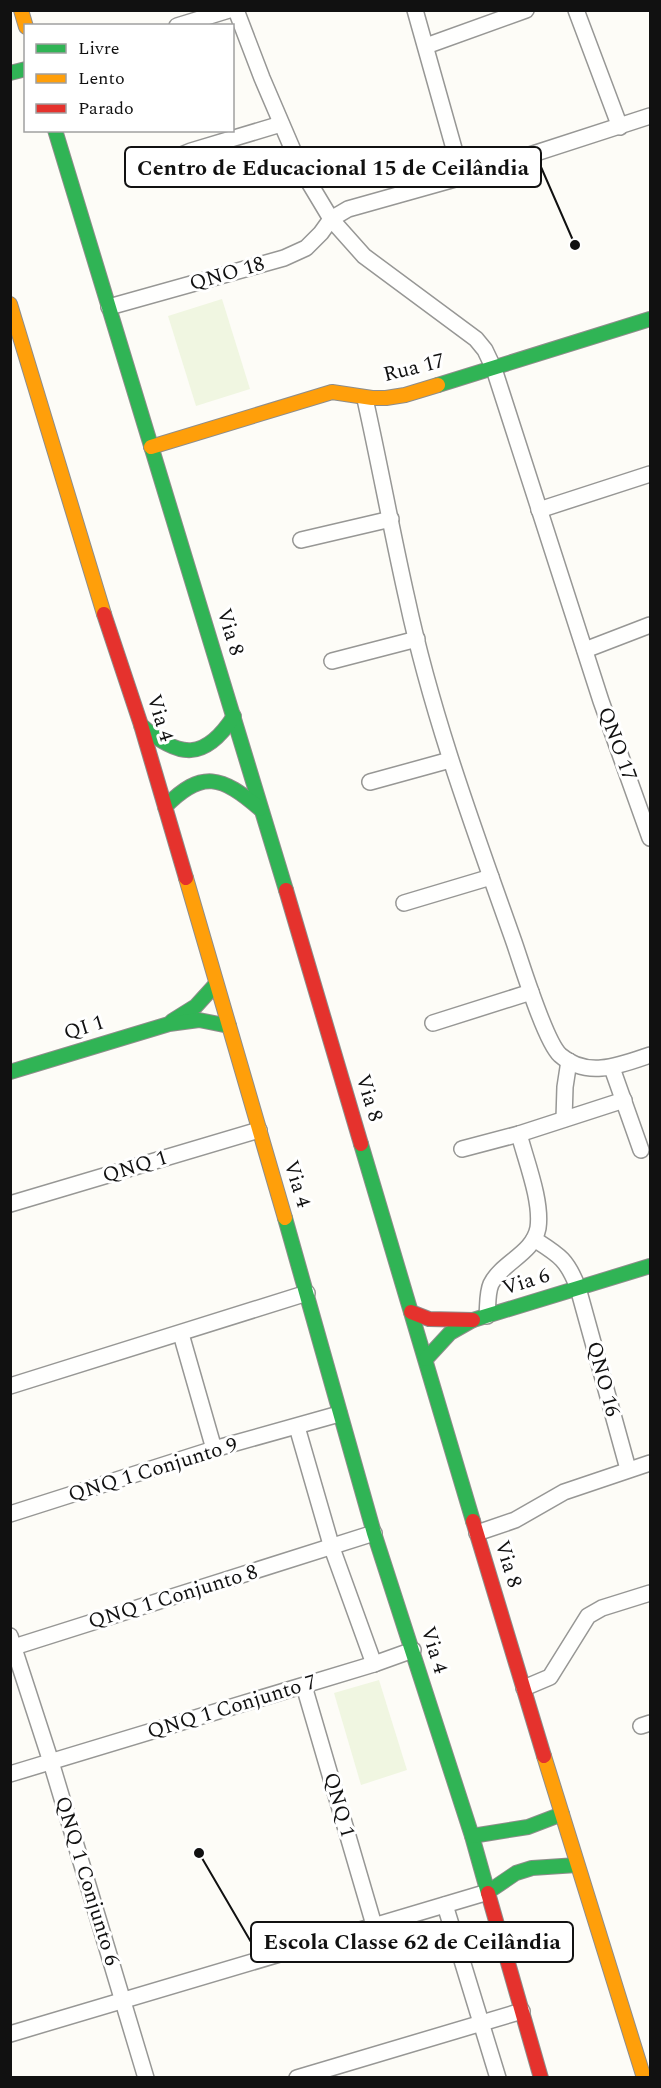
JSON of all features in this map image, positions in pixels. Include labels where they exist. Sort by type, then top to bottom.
[{"type":"main road","name":"Via 8","points":[[56,132],[234,716],[577,1865],[644,2078]]},
{"type":"main road","name":"Via 4","points":[[10,304],[87,562],[141,725],[307,1293],[374,1533],[472,1836],[542,2078]]},
{"type":"main road","name":"Rua 17","points":[[151,447],[332,392],[350,393],[365,399],[397,396],[494,369],[651,319]]},
{"type":"main road","points":[[141,725],[171,748],[184,751],[198,749],[214,742],[225,732],[234,716]]},
{"type":"main road","points":[[165,807],[178,792],[196,783],[210,781],[231,785],[260,808]]},
{"type":"main road","name":"QI 1","points":[[169,1024],[196,1006],[216,984]]},
{"type":"main road","name":"QI 1","points":[[10,1072],[169,1024],[199,1020],[229,1026]]},
{"type":"main road","name":"Via 6","points":[[426,1359],[450,1333],[480,1318],[651,1266]]},
{"type":"main road","points":[[411,1312],[429,1319],[480,1318]]},
{"type":"main road","points":[[472,1836],[528,1827],[562,1814]]},
{"type":"main road","points":[[488,1892],[516,1873],[547,1866],[577,1865]]},
{"type":"street","points":[[183,24],[228,10]]},
{"type":"street","points":[[236,10],[301,169],[331,219],[364,256],[476,339],[485,350],[494,369]]},
{"type":"street","points":[[415,10],[462,177]]},
{"type":"street","points":[[426,46],[526,10]]},
{"type":"street","points":[[576,10],[620,127]]},
{"type":"street","name":"QNO 18","points":[[109,308],[284,258],[306,248],[331,219],[348,209],[462,177],[651,116]]},
{"type":"street","points":[[174,158],[281,124]]},
{"type":"street","name":"QNO 17","points":[[494,369],[585,650],[651,838]]},
{"type":"street","points":[[365,399],[392,519],[407,600],[450,760],[531,992],[549,1036],[559,1054],[582,1068],[612,1068],[651,1055]]},
{"type":"street","points":[[539,510],[651,474]]},
{"type":"street","points":[[300,540],[392,519]]},
{"type":"street","points":[[585,650],[651,625]]},
{"type":"street","points":[[332,661],[417,639]]},
{"type":"street","points":[[370,782],[450,760]]},
{"type":"street","points":[[404,903],[491,877]]},
{"type":"street","points":[[433,1023],[531,992]]},
{"type":"street","points":[[564,1119],[569,1061]]},
{"type":"street","points":[[612,1068],[641,1150]]},
{"type":"street","points":[[462,1149],[519,1134],[624,1100]]},
{"type":"street","name":"QNQ 1","points":[[10,1204],[259,1130]]},
{"type":"street","points":[[480,1318],[492,1283],[531,1244],[537,1231],[539,1212],[519,1134]]},
{"type":"street","name":"QNO 16","points":[[534,1239],[557,1254],[570,1267],[578,1288],[628,1469]]},
{"type":"street","points":[[10,1386],[307,1293]]},
{"type":"street","points":[[181,1334],[214,1449]]},
{"type":"street","points":[[339,1414],[297,1428],[332,1548],[374,1664]]},
{"type":"street","name":"QNQ 1 Conjunto 9","points":[[10,1514],[214,1449],[297,1428]]},
{"type":"street","points":[[477,1533],[515,1520],[564,1492],[651,1463]]},
{"type":"street","points":[[332,1548],[374,1533]]},
{"type":"street","name":"QNQ 1 Conjunto 8","points":[[12,1641],[332,1548]]},
{"type":"street","points":[[524,1688],[550,1677],[588,1616],[602,1608],[651,1593]]},
{"type":"street","points":[[10,1774],[51,1762],[12,1641]]},
{"type":"street","name":"QNQ 1 Conjunto 7","points":[[51,1762],[304,1686],[413,1650]]},
{"type":"street","name":"QNQ 1","points":[[304,1686],[374,1925]]},
{"type":"street","name":"QNQ 1 Conjunto 6","points":[[51,1762],[146,2078]]},
{"type":"street","points":[[10,2034],[488,1892]]},
{"type":"street","points":[[445,1905],[498,2078]]},
{"type":"street","points":[[297,2078],[522,2011]]},
{"type":"green space","points":[[222,299],[250,389],[196,406],[168,316]]},
{"type":"green space","points":[[379,1680],[407,1770],[361,1785],[334,1693]]},
{"type":"traffic: fast","points":[[10,73],[24,70]]},
{"type":"traffic: fast","points":[[56,132],[286,890]]},
{"type":"traffic: fast","points":[[438,385],[650,319]]},
{"type":"traffic: fast","points":[[141,725],[167,744],[179,749],[191,750],[202,748],[213,741],[234,716]]},
{"type":"traffic: fast","points":[[165,807],[190,787],[201,782],[212,781],[234,789],[260,809]]},
{"type":"traffic: fast","points":[[172,1021],[196,1006],[216,984]]},
{"type":"traffic: fast","points":[[10,1072],[169,1024],[199,1020],[229,1026]]},
{"type":"traffic: fast","points":[[361,1144],[473,1521]]},
{"type":"traffic: fast","points":[[285,1218],[374,1533],[472,1836],[488,1893]]},
{"type":"traffic: fast","points":[[426,1359],[450,1333],[473,1320],[650,1266]]},
{"type":"traffic: fast","points":[[472,1836],[528,1827],[562,1814]]},
{"type":"traffic: fast","points":[[488,1892],[516,1873],[532,1868],[577,1865]]},
{"type":"traffic: slow","points":[[21,10],[25,24]]},
{"type":"traffic: slow","points":[[10,304],[104,614]]},
{"type":"traffic: slow","points":[[151,447],[332,392],[386,398],[438,385]]},
{"type":"traffic: slow","points":[[186,878],[285,1218]]},
{"type":"traffic: slow","points":[[544,1756],[644,2078]]},
{"type":"traffic: jam","points":[[104,614],[141,725],[186,878]]},
{"type":"traffic: jam","points":[[286,890],[361,1144]]},
{"type":"traffic: jam","points":[[411,1312],[429,1319],[473,1320]]},
{"type":"traffic: jam","points":[[473,1521],[544,1756]]},
{"type":"traffic: jam","points":[[488,1893],[541,2078]]},
{"type":"place","name":"Centro de Educacional 15 de Ceilândia","points":[[575,245]]},
{"type":"place","name":"Escola Classe 62 de Ceilândia","points":[[199,1853]]}]
